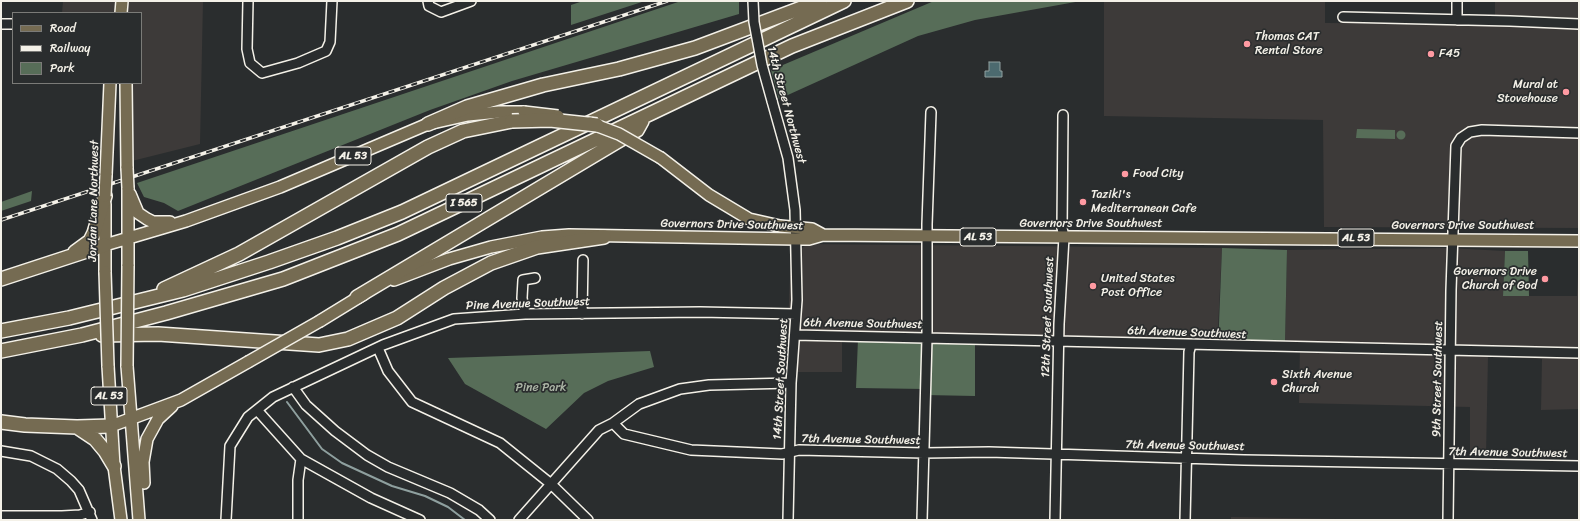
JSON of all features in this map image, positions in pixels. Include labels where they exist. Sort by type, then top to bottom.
[{"type":"highway","points":[[428,124],[467,107],[543,85],[619,69],[695,48],[820,1]]},
{"type":"highway","name":"I 565","points":[[1,331],[69,318],[183,290],[269,262],[402,212],[844,1]]},
{"type":"highway","name":"I 565","points":[[1,350],[82,335],[166,314],[283,279],[398,234],[792,46],[907,1]]},
{"type":"highway","points":[[357,297],[637,130],[643,118]]},
{"type":"highway","points":[[137,302],[239,254],[428,147],[463,131],[512,121],[550,120],[597,125]]},
{"type":"highway","points":[[67,258],[90,241],[94,233],[105,196]]},
{"type":"highway","points":[[82,335],[158,334],[319,345],[348,339],[397,318],[444,288],[491,263],[537,247],[604,237]]},
{"type":"highway","points":[[1,279],[105,245]]},
{"type":"highway","points":[[1,422],[25,425],[77,427],[111,426]]},
{"type":"highway","points":[[77,427],[95,439],[105,451],[114,466]]},
{"type":"main road","points":[[121,12],[122,1]]},
{"type":"main road","name":"Jordan Lane Northwest","points":[[110,84],[105,196],[105,272],[111,426]]},
{"type":"main road","name":"AL 53","points":[[126,84],[128,188],[138,213],[147,219],[163,222],[186,221]]},
{"type":"main road","name":"AL 53","points":[[105,245],[186,221],[280,187],[428,124],[468,115],[499,112],[550,114],[597,125],[619,134],[661,158],[708,195],[749,218],[768,224],[812,229],[823,235]]},
{"type":"main road","points":[[128,188],[126,366],[139,520]]},
{"type":"main road","name":"AL 53","points":[[111,426],[131,420],[181,400],[320,321],[357,297],[448,259],[491,247],[542,237],[569,235],[604,237]]},
{"type":"main road","name":"Governors Drive Southwest","points":[[604,237],[809,239],[823,235],[1579,241]]},
{"type":"main road","points":[[145,520],[143,462],[147,439],[151,430],[166,410],[181,400]]},
{"type":"main road","points":[[111,426],[114,466],[121,520]]},
{"type":"street","points":[[248,1],[247,49],[250,63],[262,73],[298,63],[326,51],[330,42],[332,1]]},
{"type":"street","points":[[428,1],[430,6],[441,12],[471,1]]},
{"type":"street","name":"14th Street Northwest","points":[[753,1],[754,22],[762,65],[785,142],[791,170],[796,239]]},
{"type":"street","points":[[1457,1],[1457,20]]},
{"type":"street","points":[[1343,17],[1579,24]]},
{"type":"street","points":[[1,24],[12,24]]},
{"type":"street","points":[[922,520],[927,338],[927,224],[931,112]]},
{"type":"street","name":"12th Street Southwest","points":[[1055,520],[1059,342],[1064,237],[1062,228],[1063,115]]},
{"type":"street","name":"9th Street Southwest","points":[[1448,520],[1454,156],[1456,146],[1461,138],[1470,132],[1482,130],[1579,133]]},
{"type":"street","name":"14th Street Southwest","points":[[788,520],[791,383],[796,314],[796,239]]},
{"type":"street","points":[[582,314],[583,260]]},
{"type":"street","points":[[525,314],[522,298],[523,280],[535,278]]},
{"type":"street","name":"Pine Avenue Southwest","points":[[226,520],[230,446],[248,417],[273,397],[378,348],[454,320],[525,314],[700,312],[796,314]]},
{"type":"street","name":"6th Avenue Southwest","points":[[795,335],[1579,354]]},
{"type":"street","points":[[1185,520],[1189,352],[1191,345]]},
{"type":"street","points":[[378,348],[388,371],[412,402],[500,443],[552,484],[588,520]]},
{"type":"street","points":[[520,520],[599,430],[613,423],[639,404],[680,389],[709,385],[791,383]]},
{"type":"street","points":[[293,388],[306,405],[367,455],[388,467],[450,493],[480,510],[490,520]]},
{"type":"street","points":[[258,410],[301,459],[371,498],[420,520]]},
{"type":"street","name":"7th Avenue Southwest","points":[[613,423],[624,434],[691,450],[782,454],[799,450],[924,453],[989,452],[1449,465],[1579,466]]},
{"type":"street","points":[[1,451],[31,456],[57,469],[79,490],[91,516],[1,517]]},
{"type":"street","points":[[298,520],[298,480],[301,459]]},
{"type":"shaded area","points":[[63,1],[203,1],[200,144],[132,161],[131,84],[142,84],[142,12],[62,12]]},
{"type":"shaded area","points":[[1104,1],[1325,1],[1325,23],[1495,24],[1495,1],[1579,1],[1579,228],[1324,227],[1323,120],[1104,116]]},
{"type":"shaded area","points":[[808,244],[1222,248],[1217,349],[842,340],[842,372],[786,372],[791,255]]},
{"type":"shaded area","points":[[1449,248],[1505,251],[1503,296],[1577,296],[1579,252],[1579,409],[1541,410],[1542,359],[1488,356],[1486,456],[1470,455],[1470,407],[1299,403],[1300,343],[1285,342],[1287,250]]},
{"type":"shaded area","points":[[1231,517],[1337,519],[1337,520],[1231,520]]},
{"type":"green space","points":[[583,1],[645,1],[571,25],[571,5]]},
{"type":"green space","points":[[681,1],[739,1],[739,14],[512,81],[430,110],[178,211],[164,203],[144,197],[137,183]]},
{"type":"green space","points":[[934,1],[1081,1],[975,20],[918,36],[779,99],[771,70]]},
{"type":"green space","points":[[1357,129],[1395,130],[1395,139],[1356,138]]},
{"type":"green space","points":[[1401,130],[1406,135],[1401,140],[1396,135]]},
{"type":"green space","points":[[32,191],[31,201],[1,211],[1,202]]},
{"type":"green space","points":[[1222,248],[1287,250],[1285,342],[1242,341],[1218,349]]},
{"type":"green space","points":[[1505,251],[1528,251],[1529,296],[1503,296]]},
{"type":"green space","points":[[858,339],[975,342],[975,396],[925,395],[925,389],[856,388]]},
{"type":"green space","name":"Pine Park","points":[[650,351],[654,367],[608,381],[584,393],[546,429],[465,384],[448,358]]},
{"type":"water","points":[[989,62],[1000,62],[1002,77],[985,77],[985,71],[989,71]]},
{"type":"waterway","points":[[287,402],[322,449],[342,463],[392,486],[425,496],[448,507],[465,520]]},
{"type":"railway","points":[[1,220],[667,1]]},
{"type":"place","name":"Thomas CAT Rental Store","points":[[1247,44]]},
{"type":"place","name":"F45","points":[[1431,54]]},
{"type":"place","name":"Mural at Stovehouse","points":[[1566,92]]},
{"type":"place","name":"Food City","points":[[1125,174]]},
{"type":"place","name":"Taziki's Mediterranean Cafe","points":[[1083,202]]},
{"type":"place","name":"Governors Drive Church of God","points":[[1545,279]]},
{"type":"place","name":"United States Post Office","points":[[1093,286]]},
{"type":"place","name":"Sixth Avenue Church","points":[[1274,382]]}]
